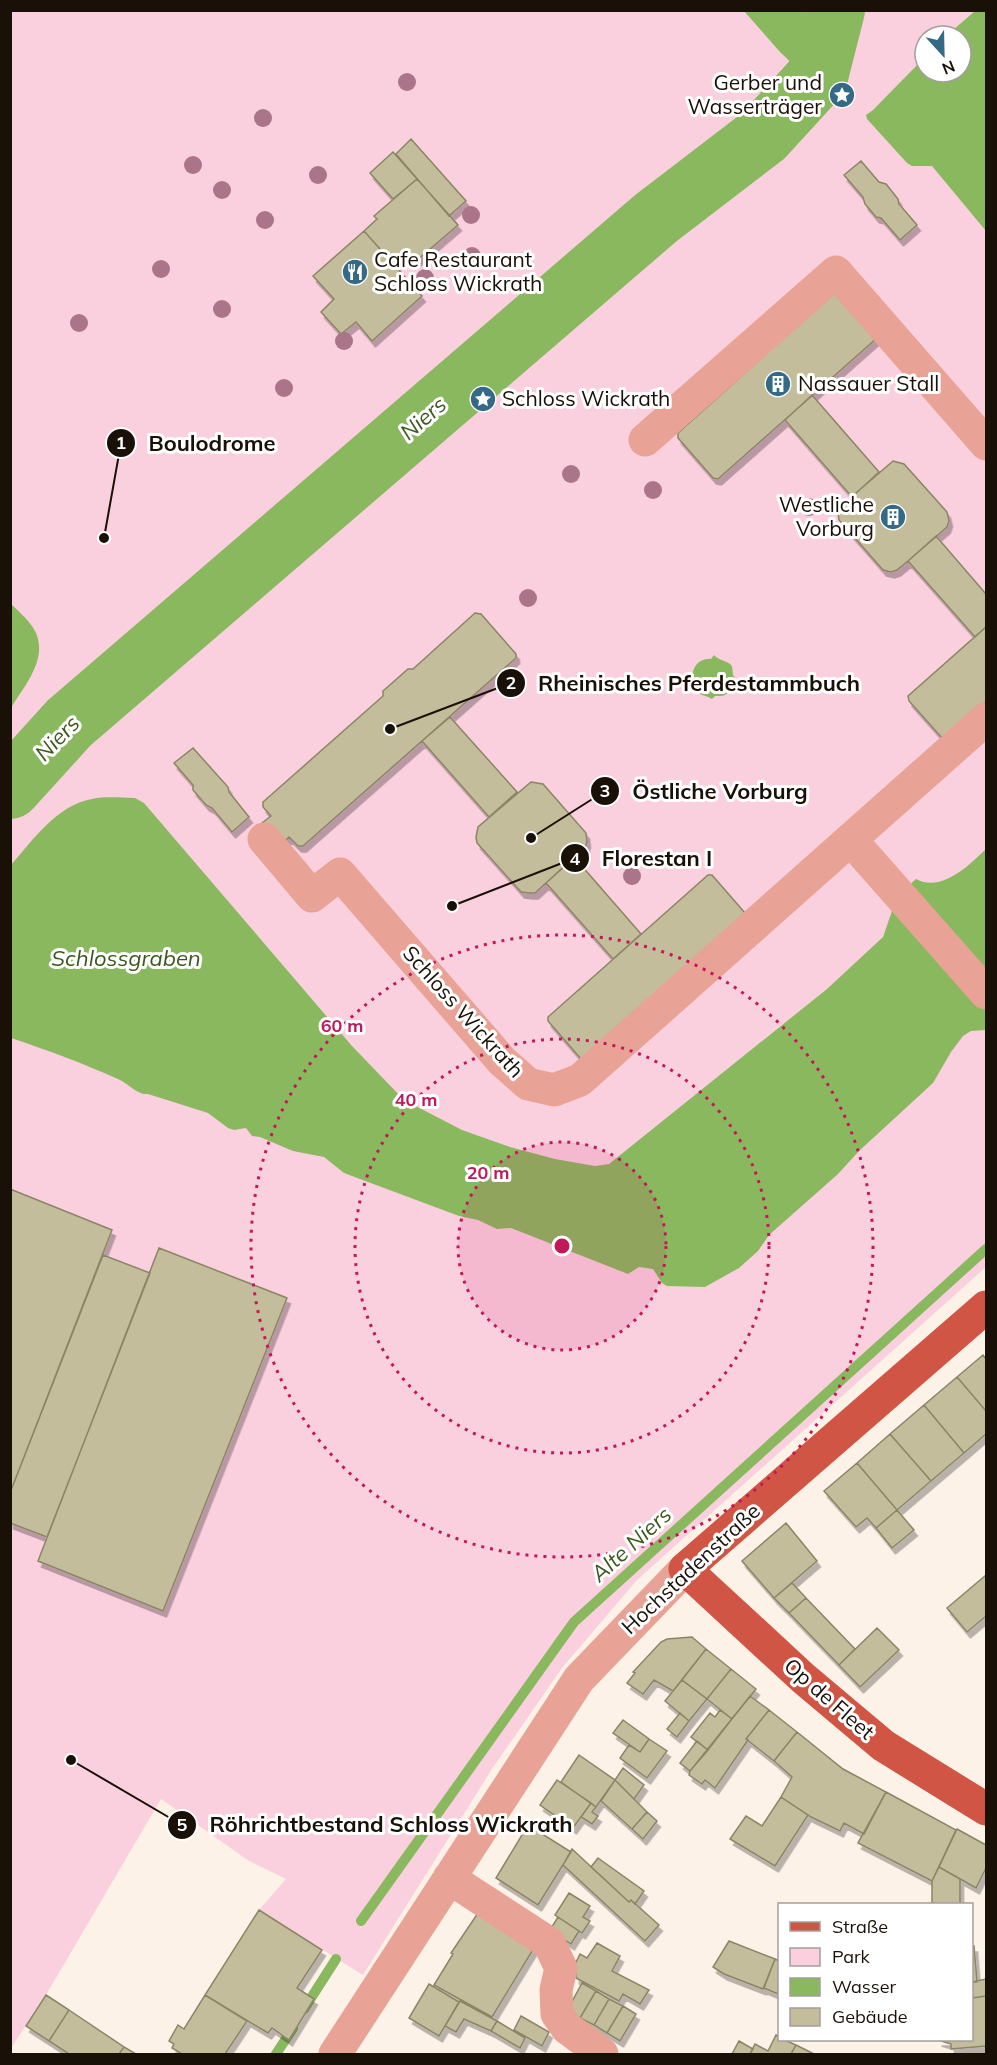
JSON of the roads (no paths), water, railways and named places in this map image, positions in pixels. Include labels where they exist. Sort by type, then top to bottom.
[{"type":"main road","name":"Hochstadenstraße","points":[[686,1569],[987,1307]]},
{"type":"main road","name":"Op de Fleet","points":[[686,1569],[802,1677],[884,1746],[987,1809]]},
{"type":"street","points":[[645,440],[836,272],[987,444]]},
{"type":"street","name":"Schloss Wickrath","points":[[264,839],[312,896],[340,874],[502,1061],[528,1084],[554,1090],[580,1080],[987,719]]},
{"type":"street","points":[[851,840],[987,993]]},
{"type":"street","name":"Hochstadenstraße","points":[[334,2055],[579,1679],[686,1569]]},
{"type":"street","points":[[449,1878],[549,1943],[561,1968],[556,1990],[557,2014],[567,2028],[602,2055]]},
{"type":"water","points":[[744,11],[800,11],[821,33],[832,52],[828,72],[812,82],[780,52]]},
{"type":"water","points":[[975,11],[986,11],[986,231],[932,166],[912,166],[907,163],[867,119],[866,115],[913,69],[913,84],[973,84],[973,24],[960,24]]},
{"type":"water","points":[[10,603],[33,627],[39,641],[39,652],[33,672],[11,708]]},
{"type":"water","points":[[714,655],[732,666],[735,678],[728,693],[712,699],[695,690],[692,674],[701,661],[711,659]]},
{"type":"water","name":"Schlossgraben","points":[[97,798],[135,798],[144,803],[352,1046],[404,1100],[462,1130],[510,1147],[555,1159],[595,1166],[609,1164],[827,989],[883,937],[892,911],[888,905],[916,879],[926,882],[945,880],[963,869],[986,849],[986,1030],[971,1031],[963,1036],[933,1083],[859,1151],[838,1174],[769,1235],[758,1251],[739,1268],[705,1287],[667,1286],[662,1283],[653,1269],[639,1267],[628,1274],[511,1228],[497,1229],[478,1220],[459,1216],[344,1173],[324,1157],[293,1151],[260,1137],[252,1136],[246,1128],[234,1130],[228,1128],[208,1113],[140,1093],[107,1074],[11,1038],[11,865],[47,825],[68,808]]},
{"type":"waterway","name":"Niers","points":[[10,788],[69,723],[656,218],[763,136],[817,77],[834,10]]},
{"type":"waterway","name":"Alte Niers","points":[[361,1921],[574,1622],[986,1249]]},
{"type":"waterway","name":"Alte Niers","points":[[304,2009],[336,1959]]},
{"type":"waterway","name":"Alte Niers","points":[[276,2054],[293,2028]]},
{"type":"place","name":"Gerber und Wasserträger","points":[[842,95]]},
{"type":"place","name":"Cafe Restaurant Schloss Wickrath","points":[[355,272]]},
{"type":"place","name":"Nassauer Stall","points":[[778,384]]},
{"type":"place","name":"Schloss Wickrath","points":[[483,399]]},
{"type":"place","name":"Westliche Vorburg","points":[[893,517]]},
{"type":"place","name":"Boulodrome","points":[[104,538]]},
{"type":"place","name":"Rheinisches Pferdestammbuch","points":[[390,729]]},
{"type":"place","name":"Östliche Vorburg","points":[[531,838]]},
{"type":"place","name":"Florestan I","points":[[452,906]]},
{"type":"place","name":"Röhrichtbestand Schloss Wickrath","points":[[71,1760]]}]
